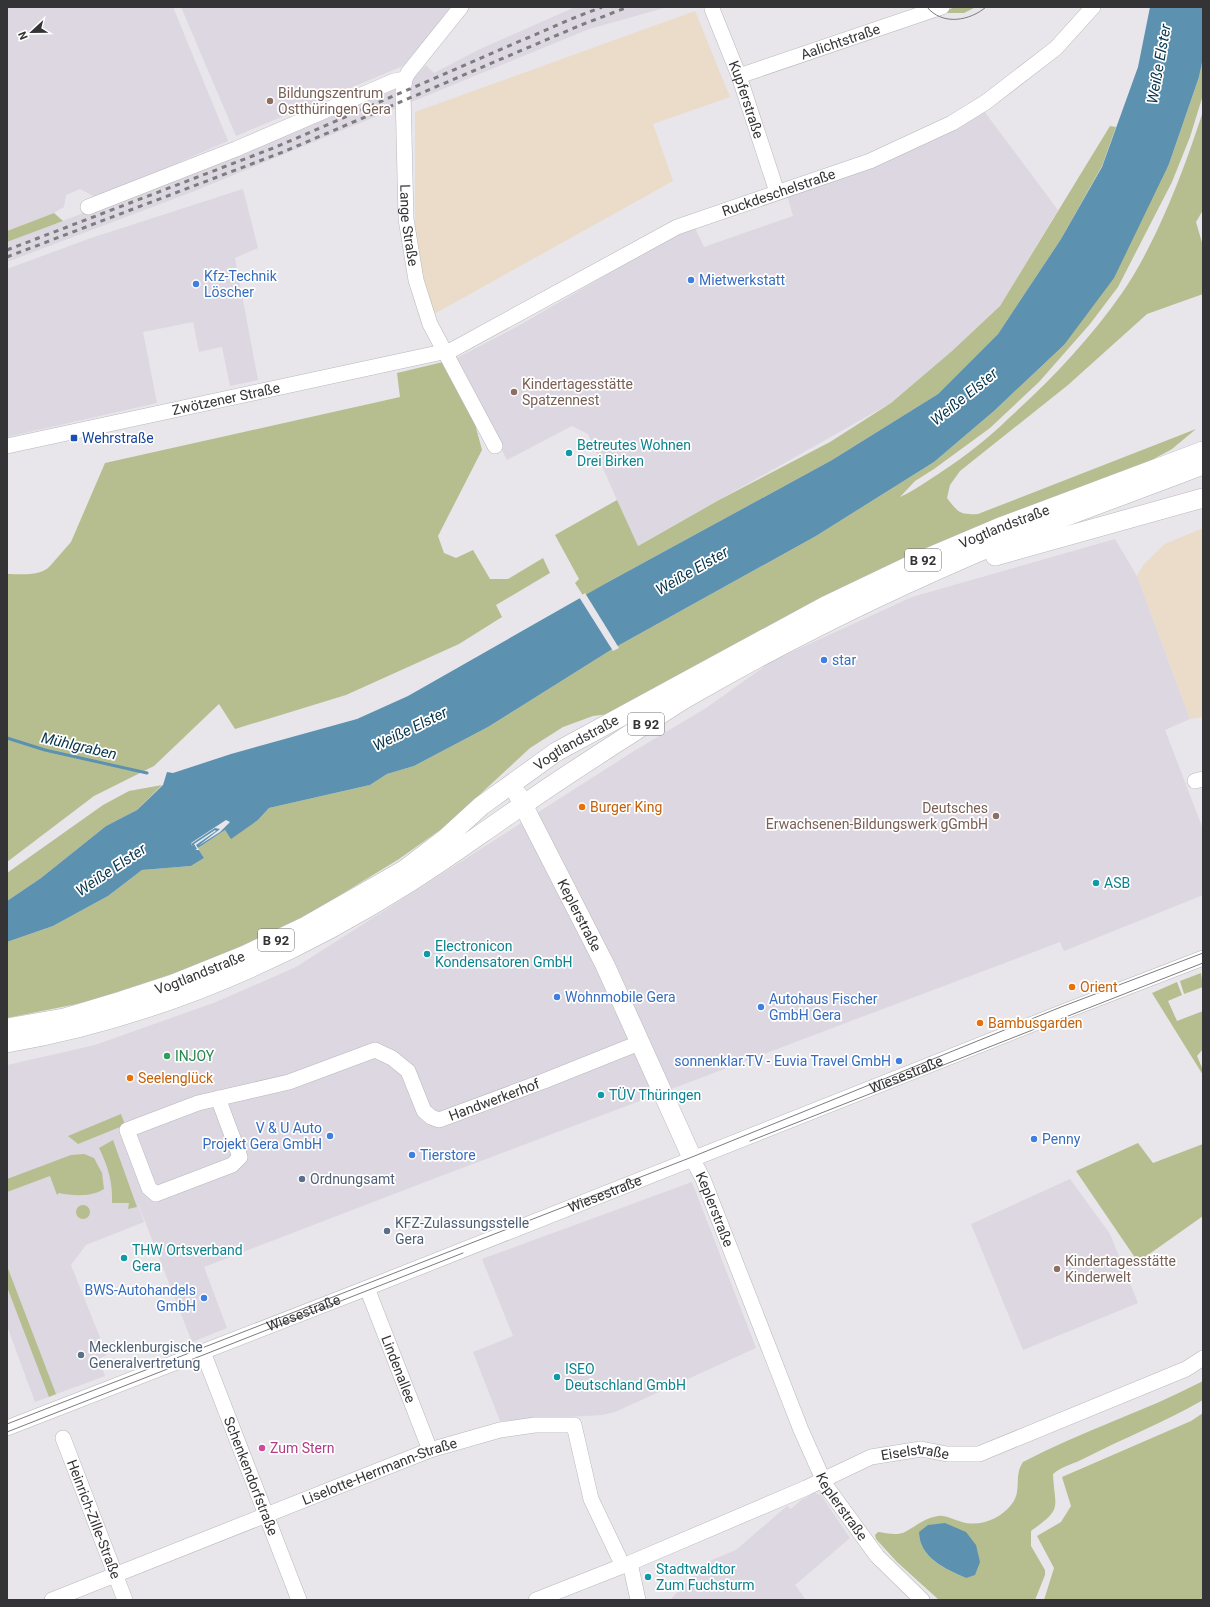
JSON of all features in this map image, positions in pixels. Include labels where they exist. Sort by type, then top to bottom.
[{"type":"main road","name":"Vogtlandstraße","points":[[7,1028],[64,1018],[173,984],[245,956],[299,929],[420,859],[446,838],[480,806],[556,752],[825,606],[913,564],[998,528],[1203,451]]},
{"type":"main road","name":"Vogtlandstraße","points":[[7,1043],[73,1029],[130,1013],[182,996],[257,965],[317,937],[378,902],[446,858],[523,804],[692,694],[799,635],[1005,541],[1203,466]]},
{"type":"main road","points":[[941,569],[1003,554],[1203,498]]},
{"type":"main road","name":"Keplerstraße","points":[[511,783],[605,965],[693,1160]]},
{"type":"street","name":"Lange Straße","points":[[462,7],[408,72],[405,80],[403,101],[406,219],[416,280],[430,324],[495,446]]},
{"type":"street","name":"Aalichtstraße","points":[[739,76],[942,7]]},
{"type":"street","name":"Ruckdeschelstraße","points":[[445,352],[677,227],[885,155],[967,115],[992,98],[1056,48],[1093,7]]},
{"type":"street","name":"Kupferstraße","points":[[712,9],[739,76],[777,192]]},
{"type":"street","points":[[88,207],[236,149],[394,81],[405,80]]},
{"type":"street","name":"Zwötzener Straße","points":[[7,446],[445,352]]},
{"type":"street","name":"Wiesestraße","points":[[7,1428],[693,1160],[1063,1012],[1203,958]]},
{"type":"street","name":"Handwerkerhof","points":[[218,1098],[240,1157],[232,1165],[156,1194],[149,1188],[127,1130],[198,1103],[218,1098],[289,1082],[375,1050],[392,1058],[408,1071],[424,1111],[431,1117],[439,1120],[544,1081],[639,1043]]},
{"type":"street","name":"Keplerstraße","points":[[693,1160],[703,1179],[801,1430],[824,1480],[838,1505],[877,1556],[922,1600]]},
{"type":"street","name":"Lindenallee","points":[[367,1288],[430,1450]]},
{"type":"street","name":"Schenkendorfstraße","points":[[203,1352],[299,1600]]},
{"type":"street","name":"Eiselstraße","points":[[536,1600],[626,1565],[824,1480],[871,1457],[921,1449],[947,1454],[979,1454],[1186,1369],[1203,1358]]},
{"type":"street","name":"Liselotte-Herrmann-Straße","points":[[52,1600],[430,1450],[500,1430],[535,1425],[574,1425],[591,1499],[626,1565]]},
{"type":"street","name":"Heinrich-Zille-Straße","points":[[63,1438],[125,1600]]},
{"type":"street","points":[[626,1565],[638,1600]]},
{"type":"shaded area","points":[[7,7],[173,7],[228,141],[97,198],[80,189],[66,195],[64,207],[54,213],[7,231]]},
{"type":"shaded area","name":"Bildungszentrum Ostthüringen Gera","points":[[181,7],[452,7],[403,66],[236,136]]},
{"type":"shaded area","points":[[575,7],[668,7],[589,29],[192,192],[7,262],[7,242],[252,149],[335,115],[410,82],[426,65],[434,73],[478,50]]},
{"type":"shaded area","points":[[695,11],[730,97],[653,124],[673,181],[434,314],[430,305],[415,239],[415,112]]},
{"type":"shaded area","points":[[984,111],[1058,210],[1000,306],[952,351],[891,403],[637,546],[588,434],[572,426],[507,460],[455,359],[520,325],[673,236],[695,228],[704,247],[793,216],[787,195]]},
{"type":"shaded area","points":[[243,189],[258,248],[235,258],[258,380],[230,386],[222,347],[199,352],[193,322],[143,332],[157,403],[7,437],[7,269],[91,238]]},
{"type":"shaded area","points":[[1203,528],[1203,717],[1190,719],[1137,576],[1144,564],[1165,544]]},
{"type":"shaded area","points":[[1115,539],[1137,576],[1190,719],[1165,730],[1203,829],[1203,895],[1064,951],[1060,942],[204,1267],[227,1328],[192,1342],[137,1201],[144,1222],[86,1245],[71,1265],[107,1355],[99,1359],[105,1376],[35,1402],[7,1326],[7,1065],[95,1045],[216,1002],[296,967],[634,751],[706,708],[772,661],[912,597]]},
{"type":"shaded area","name":"Kindertagesstätte Kinderwelt","points":[[1070,1179],[1110,1234],[1138,1303],[1023,1350],[971,1224]]},
{"type":"shaded area","points":[[692,1182],[756,1348],[615,1412],[602,1415],[500,1421],[473,1352],[513,1336],[482,1259]]},
{"type":"shaded area","points":[[815,1493],[821,1495],[850,1538],[795,1585],[806,1600],[670,1600],[707,1562],[736,1550],[787,1506],[791,1509],[801,1500]]},
{"type":"green space","points":[[956,7],[976,7],[964,13],[947,13],[947,10]]},
{"type":"green space","points":[[1203,58],[1203,95],[1190,137],[1172,182],[1118,287],[1090,324],[1039,382],[990,428],[915,481],[900,497],[917,488],[948,467],[991,435],[1055,374],[1097,327],[1135,273],[1158,229],[1188,157],[1203,111],[1203,210],[1196,222],[1203,246],[1203,294],[1147,314],[1068,385],[960,471],[950,485],[947,498],[960,512],[967,514],[978,514],[1196,429],[1172,449],[1150,461],[823,598],[754,634],[638,701],[609,714],[593,716],[563,727],[530,748],[447,825],[399,859],[293,924],[193,967],[87,1002],[7,1018],[7,942],[53,926],[108,896],[142,870],[191,866],[204,858],[198,848],[225,830],[231,838],[258,820],[269,808],[370,785],[387,774],[414,766],[488,727],[614,648],[816,536],[934,462],[994,411],[1064,345],[1169,164],[1199,77]]},
{"type":"green space","points":[[1110,126],[1116,127],[1102,166],[1061,239],[998,334],[938,394],[832,460],[610,581],[584,597],[575,583],[579,579],[555,535],[617,500],[638,546],[719,500],[830,442],[891,403],[952,351],[1000,306]]},
{"type":"green space","points":[[54,213],[63,221],[7,242],[7,231]]},
{"type":"green space","points":[[443,362],[471,409],[482,450],[438,536],[444,553],[456,558],[473,550],[490,579],[508,579],[543,558],[550,573],[496,605],[502,617],[459,644],[346,695],[235,729],[219,704],[154,766],[94,796],[7,862],[7,574],[41,572],[50,566],[71,542],[105,463],[400,397],[397,373]]},
{"type":"green space","points":[[162,785],[137,810],[106,826],[41,878],[7,901],[7,873],[103,805],[129,791]]},
{"type":"green space","points":[[1201,973],[1203,987],[1184,994],[1180,981]]},
{"type":"green space","points":[[1177,982],[1182,995],[1168,1001],[1177,1021],[1203,1011],[1203,1049],[1197,1056],[1203,1070],[1203,1075],[1152,993]]},
{"type":"green space","points":[[121,1114],[125,1125],[78,1144],[68,1136]]},
{"type":"green space","points":[[113,1140],[137,1207],[128,1209],[129,1203],[112,1203],[112,1188],[109,1175],[99,1148]]},
{"type":"green space","points":[[1138,1143],[1153,1163],[1203,1144],[1203,1216],[1138,1262],[1076,1171]]},
{"type":"green space","points":[[84,1154],[94,1158],[102,1173],[104,1189],[99,1192],[88,1195],[70,1195],[59,1193],[57,1195],[50,1176],[7,1192],[7,1179],[71,1155]]},
{"type":"green space","points":[[80,1205],[86,1205],[90,1209],[90,1215],[86,1219],[80,1219],[76,1215],[76,1209]]},
{"type":"green space","points":[[7,1266],[56,1394],[49,1397],[7,1287]]},
{"type":"green space","points":[[1203,1381],[1203,1400],[1159,1423],[1064,1467],[1053,1474],[1055,1507],[1053,1512],[1048,1517],[1031,1531],[1031,1546],[1045,1570],[1045,1575],[1035,1600],[939,1600],[897,1562],[876,1539],[875,1535],[878,1532],[899,1534],[925,1520],[938,1516],[969,1523],[983,1523],[989,1521],[1006,1510],[1015,1500],[1020,1467],[1023,1462],[1067,1441]],"holes":[[[919,1532],[966,1578],[950,1571],[928,1555],[920,1541]]]},
{"type":"green space","points":[[1203,1413],[1203,1600],[1044,1600],[1054,1568],[1037,1536],[1061,1522],[1071,1506],[1062,1477],[1191,1421]]},
{"type":"water","name":"Weiße Elster","points":[[1150,7],[1203,7],[1203,58],[1199,77],[1169,164],[1114,278],[1064,345],[994,411],[934,462],[816,536],[614,648],[488,727],[414,766],[387,774],[370,785],[269,808],[258,820],[231,839],[225,830],[198,848],[196,845],[216,831],[215,830],[194,844],[197,849],[195,850],[199,850],[204,858],[191,866],[142,870],[108,896],[53,926],[7,942],[7,901],[41,878],[106,826],[137,810],[163,785],[167,772],[173,773],[231,754],[357,719],[408,696],[610,581],[832,460],[938,394],[998,334],[1061,239],[1102,167],[1138,67]],"holes":[[[226,820],[230,822],[220,832],[198,846],[220,829],[215,828],[191,843]]]},
{"type":"water","points":[[945,1523],[966,1532],[976,1545],[980,1562],[975,1575],[966,1578],[950,1571],[935,1561],[923,1548],[920,1541],[919,1532],[928,1525]]},
{"type":"pier","points":[[585,593],[619,648],[613,651],[579,597]]},
{"type":"waterway","name":"Mühlgraben","points":[[7,738],[45,750],[147,773]]},
{"type":"tram line","points":[[927,7],[933,13],[948,19],[972,16],[986,7]]},
{"type":"tram line","points":[[7,1424],[692,1157],[1061,1007],[1203,953]]},
{"type":"tram line","points":[[750,1141],[1203,963]]},
{"type":"tram line","points":[[7,1432],[463,1253]]},
{"type":"railway","points":[[7,250],[276,147],[571,19],[602,7]]},
{"type":"railway","points":[[7,257],[283,152],[581,25],[628,7]]},
{"type":"place","name":"Bildungszentrum Ostthüringen Gera","points":[[270,101]]},
{"type":"place","name":"Mietwerkstatt","points":[[691,280]]},
{"type":"place","name":"Kfz-Technik Löscher","points":[[196,284]]},
{"type":"place","name":"Kindertagesstätte Spatzennest","points":[[514,392]]},
{"type":"place","name":"Wehrstraße","points":[[74,438]]},
{"type":"place","name":"Betreutes Wohnen Drei Birken","points":[[569,453]]},
{"type":"place","name":"star","points":[[824,660]]},
{"type":"place","name":"Burger King","points":[[582,807]]},
{"type":"place","name":"Deutsches Erwachsenen-Bildungswerk gGmbH","points":[[996,816]]},
{"type":"place","name":"ASB","points":[[1096,883]]},
{"type":"place","name":"Electronicon Kondensatoren GmbH","points":[[427,954]]},
{"type":"place","name":"Orient","points":[[1072,987]]},
{"type":"place","name":"Wohnmobile Gera","points":[[557,997]]},
{"type":"place","name":"Autohaus Fischer GmbH Gera","points":[[761,1007]]},
{"type":"place","name":"Bambusgarden","points":[[980,1023]]},
{"type":"place","name":"INJOY","points":[[167,1056]]},
{"type":"place","name":"sonnenklar.TV - Euvia Travel GmbH","points":[[899,1061]]},
{"type":"place","name":"Seelenglück","points":[[130,1078]]},
{"type":"place","name":"TÜV Thüringen","points":[[601,1095]]},
{"type":"place","name":"V & U Auto Projekt Gera GmbH","points":[[330,1136]]},
{"type":"place","name":"Penny","points":[[1034,1139]]},
{"type":"place","name":"Tierstore","points":[[412,1155]]},
{"type":"place","name":"Ordnungsamt","points":[[302,1179]]},
{"type":"place","name":"KFZ-Zulassungsstelle Gera","points":[[387,1231]]},
{"type":"place","name":"THW Ortsverband Gera","points":[[124,1258]]},
{"type":"place","name":"Kindertagesstätte Kinderwelt","points":[[1057,1269]]},
{"type":"place","name":"BWS-Autohandels GmbH","points":[[204,1298]]},
{"type":"place","name":"Mecklenburgische Generalvertretung","points":[[81,1355]]},
{"type":"place","name":"ISEO Deutschland GmbH","points":[[557,1377]]},
{"type":"place","name":"Zum Stern","points":[[262,1448]]},
{"type":"place","name":"Stadtwaldtor Zum Fuchsturm","points":[[648,1577]]}]
